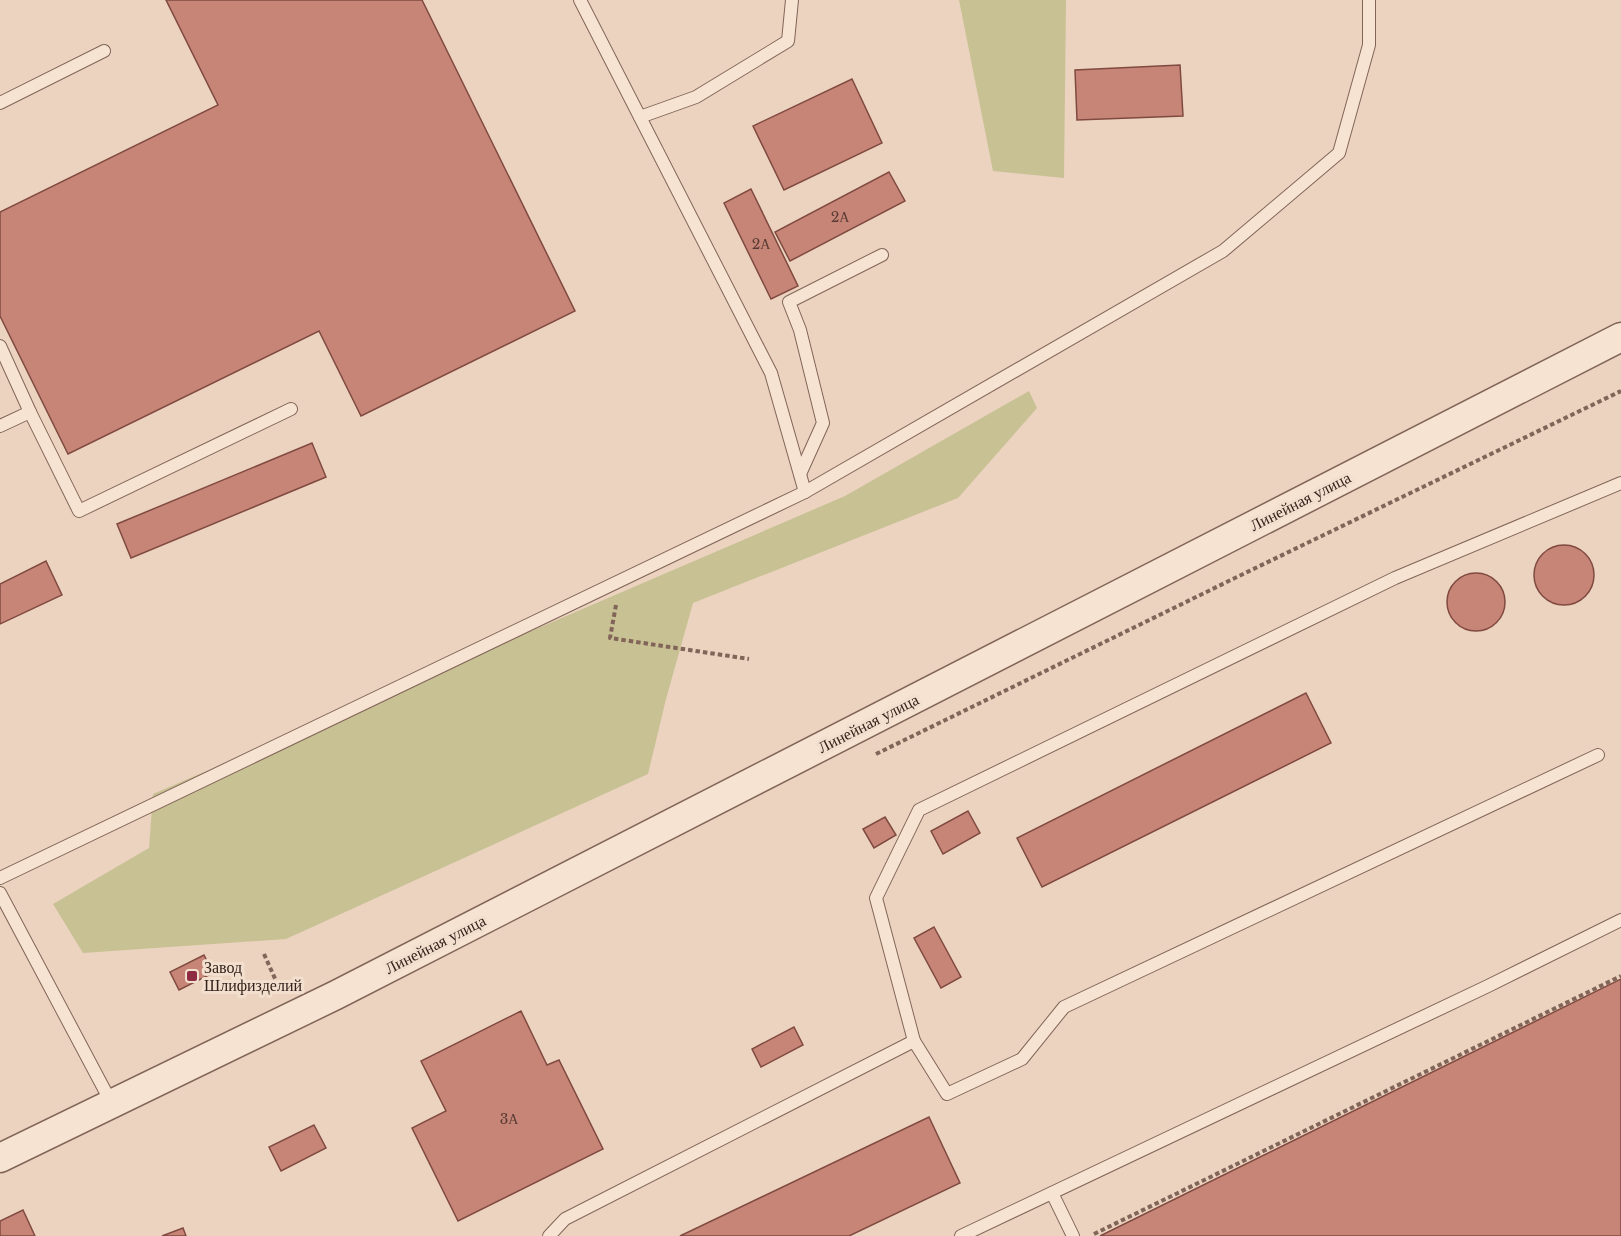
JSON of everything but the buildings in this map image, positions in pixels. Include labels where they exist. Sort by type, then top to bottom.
[{"type":"street","name":"Линейная улица","points":[[0,1158],[346,990],[1621,337]]},
{"type":"lane","points":[[580,0],[771,373],[805,492]]},
{"type":"lane","points":[[640,117],[696,97],[788,41],[792,0]]},
{"type":"lane","points":[[0,878],[805,492],[1223,251],[1339,153],[1369,45],[1369,0]]},
{"type":"lane","points":[[0,103],[104,51]]},
{"type":"lane","points":[[800,474],[823,423],[800,330],[789,302],[882,255]]},
{"type":"lane","points":[[0,346],[79,511],[291,409]]},
{"type":"lane","points":[[0,426],[30,412]]},
{"type":"lane","points":[[1598,755],[1064,1007],[1022,1059],[946,1094],[914,1041],[876,898],[919,810],[1395,578],[1621,483]]},
{"type":"lane","points":[[0,893],[112,1104]]},
{"type":"lane","points":[[961,1236],[1488,986],[1621,920]]},
{"type":"lane","points":[[549,1236],[565,1219],[914,1041]]},
{"type":"lane","points":[[1052,1193],[1073,1236]]},
{"type":"path","points":[[620,581],[610,638],[749,658]]},
{"type":"path","points":[[1090,1236],[1621,976]]},
{"type":"shaded area","points":[[959,0],[1066,0],[1064,178],[993,171]]},
{"type":"shaded area","points":[[1029,391],[1037,408],[958,498],[693,603],[648,774],[286,939],[83,953],[53,904],[149,848],[153,794],[845,496]]},
{"type":"place","name":"Завод Шлифизделий","points":[[192,976]]}]
